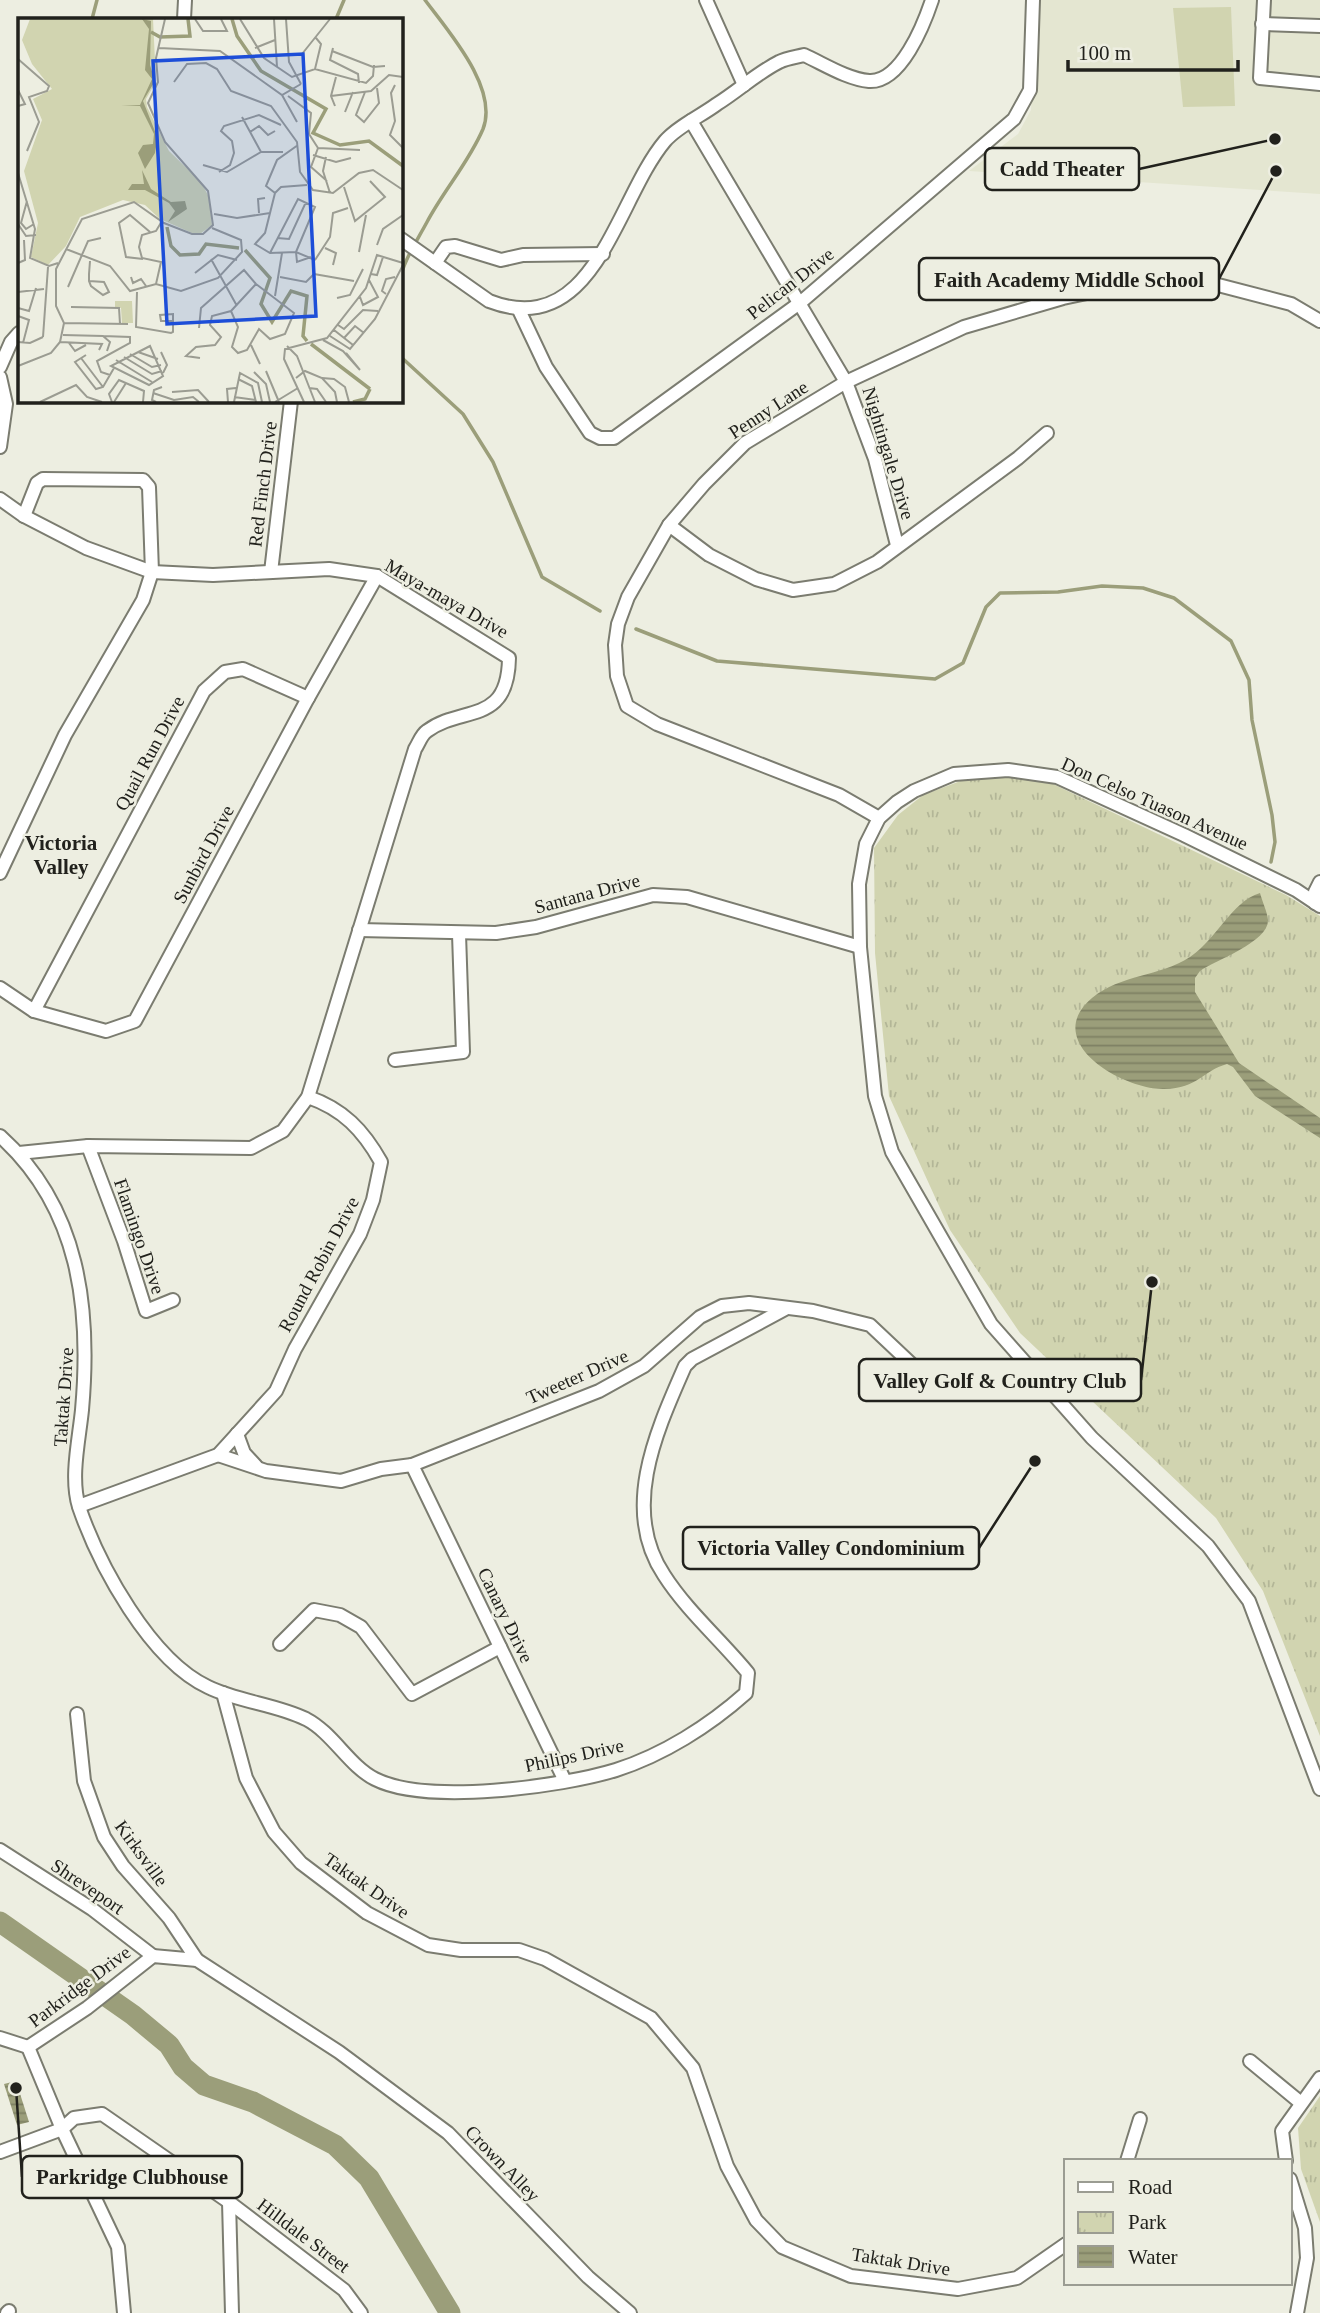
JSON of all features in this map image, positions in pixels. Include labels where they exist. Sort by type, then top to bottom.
[{"type":"street","points":[[184,18],[185,0]]},
{"type":"street","points":[[706,0],[744,85]]},
{"type":"street","points":[[402,240],[489,301],[519,310],[539,306],[576,287],[592,271],[643,173],[667,139],[780,62],[804,55],[849,76],[872,81],[889,75],[916,42],[932,0]]},
{"type":"street","name":"Pelican Drive","points":[[519,310],[546,367],[590,433],[600,438],[614,438],[802,302],[1014,119],[1030,90],[1033,0]]},
{"type":"street","points":[[1264,0],[1260,78],[1320,83]]},
{"type":"street","points":[[1262,24],[1320,26]]},
{"type":"street","name":"Nightingale Drive","points":[[691,121],[753,228],[802,302],[846,382],[875,459],[897,545]]},
{"type":"street","points":[[433,261],[446,247],[455,246],[501,260],[523,255],[603,254]]},
{"type":"street","name":"Penny Lane","points":[[879,818],[839,796],[657,724],[627,706],[617,676],[615,645],[618,624],[628,597],[669,525],[745,443],[846,382],[964,327],[1063,298],[1125,285],[1176,279],[1221,284],[1291,304],[1320,321]]},
{"type":"street","points":[[0,367],[11,342],[18,334]]},
{"type":"street","points":[[0,377],[6,404],[0,447]]},
{"type":"street","name":"Red Finch Drive","points":[[271,572],[291,402]]},
{"type":"street","points":[[669,525],[709,555],[756,579],[793,590],[834,584],[877,562],[1018,458],[1047,433]]},
{"type":"street","points":[[0,873],[65,735],[143,600],[152,572],[149,487],[143,480],[43,479],[37,483],[24,516]]},
{"type":"street","name":"Maya-maya Drive","points":[[0,499],[24,516],[86,548],[152,572],[213,575],[329,569],[377,576],[509,658],[509,677],[499,696],[477,714],[440,724],[425,732],[404,781],[309,1097]]},
{"type":"street","name":"Sunbird Drive","points":[[0,988],[34,1010],[106,1031],[135,1021],[308,698],[377,576]]},
{"type":"street","name":"Quail Run Drive","points":[[34,1010],[204,691],[225,672],[243,669],[308,698]]},
{"type":"street","name":"Don Celso Tuason Avenue","points":[[1317,904],[1197,841],[1057,777],[1008,770],[954,774],[914,791],[879,818],[866,844],[859,884],[860,947],[875,1096],[892,1152],[991,1324],[1092,1438],[1176,1513],[1208,1546],[1249,1601],[1320,1789]]},
{"type":"street","points":[[1317,904],[1315,892],[1320,882]]},
{"type":"street","name":"Santana Drive","points":[[359,930],[496,933],[536,927],[653,895],[687,897],[860,947]]},
{"type":"street","points":[[396,1060],[463,1052],[459,934]]},
{"type":"street","points":[[19,1153],[88,1146],[251,1149],[283,1131],[309,1097]]},
{"type":"street","name":"Round Robin Drive","points":[[79,1506],[218,1455],[276,1391],[295,1349],[360,1234],[373,1200],[381,1162],[366,1135],[333,1106],[309,1097]]},
{"type":"street","name":"Taktak Drive","points":[[0,1136],[19,1153],[54,1205],[79,1272],[86,1330],[75,1491],[79,1506],[103,1563],[144,1628],[197,1681],[223,1693],[246,1778],[274,1832],[301,1863],[367,1913],[428,1945],[461,1950],[519,1951],[545,1959],[651,2018],[693,2068],[727,2166],[756,2220],[782,2247],[851,2276],[958,2289],[1017,2278],[1064,2245]]},
{"type":"street","name":"Flamingo Drive","points":[[88,1146],[124,1241],[146,1311],[173,1300]]},
{"type":"street","name":"Tweeter Drive","points":[[218,1455],[260,1468],[341,1481],[381,1469],[412,1465],[598,1391],[644,1366],[701,1317],[722,1306],[749,1303],[813,1311],[870,1325],[922,1375]]},
{"type":"street","name":"Philips Drive","points":[[223,1693],[307,1720],[374,1779],[414,1790],[481,1791],[565,1781],[616,1770],[665,1749],[721,1715],[746,1693],[748,1673],[662,1574],[644,1523],[646,1471],[660,1423],[685,1366],[692,1359],[787,1308]]},
{"type":"street","points":[[237,1434],[244,1453],[260,1468]]},
{"type":"street","name":"Canary Drive","points":[[412,1465],[565,1781]]},
{"type":"street","points":[[280,1644],[314,1610],[340,1615],[361,1627],[412,1695],[500,1647]]},
{"type":"street","name":"Kirksville","points":[[77,1714],[84,1781],[104,1837],[123,1866],[169,1918],[197,1961]]},
{"type":"street","name":"Shreveport","points":[[0,1850],[92,1909],[153,1955]]},
{"type":"street","name":"Parkridge Drive","points":[[124,2313],[118,2247],[62,2129],[28,2048],[86,2008],[153,1955],[197,1961],[338,2052]]},
{"type":"street","points":[[0,2038],[28,2048]]},
{"type":"street","name":"Crown Alley","points":[[338,2052],[447,2133],[588,2277],[630,2313]]},
{"type":"street","points":[[1250,2061],[1301,2103]]},
{"type":"street","points":[[1286,2159],[1282,2131],[1320,2078]]},
{"type":"street","name":"Hilldale Street","points":[[0,2152],[62,2129],[74,2118],[102,2114],[229,2202],[344,2290],[361,2313]]},
{"type":"street","points":[[1128,2159],[1140,2119]]},
{"type":"street","points":[[1292,2186],[1305,2228],[1307,2258],[1297,2313]]},
{"type":"street","points":[[229,2202],[232,2313]]},
{"type":"shaded area","points":[[1036,0],[1320,0],[1320,194],[969,171],[1018,134],[1031,110]]},
{"type":"green space","points":[[1231,7],[1235,106],[1183,107],[1173,8]]},
{"type":"green space","points":[[982,773],[1053,784],[1286,895],[1320,916],[1320,1736],[1263,1591],[1216,1518],[1020,1333],[950,1230],[889,1096],[875,953],[874,848],[898,815],[923,795]]},
{"type":"green space","points":[[1320,2096],[1320,2222],[1301,2169],[1298,2128]]},
{"type":"water","points":[[1260,893],[1268,920],[1266,928],[1251,943],[1200,971],[1195,978],[1195,992],[1239,1063],[1320,1118],[1320,1138],[1255,1096],[1233,1067],[1227,1064],[1185,1086],[1164,1089],[1147,1087],[1109,1072],[1093,1060],[1081,1046],[1076,1031],[1078,1015],[1092,998],[1115,984],[1178,964],[1190,957],[1209,940],[1232,912]]},
{"type":"water","points":[[16,2081],[29,2122],[17,2125],[4,2084]]},
{"type":"waterway","points":[[92,18],[97,0]]},
{"type":"waterway","points":[[336,18],[344,0]]},
{"type":"waterway","points":[[402,272],[409,254],[434,210],[477,141],[486,113],[484,96],[469,61],[425,0]]},
{"type":"waterway","points":[[402,358],[463,414],[493,462],[542,577],[600,611]]},
{"type":"waterway","points":[[636,629],[717,661],[935,679],[963,663],[986,607],[1000,593],[1058,592],[1102,586],[1143,588],[1174,598],[1231,641],[1249,680],[1252,720],[1272,815],[1275,842],[1271,862]]},
{"type":"waterway","points":[[0,1922],[133,2015],[169,2045],[183,2067],[204,2085],[253,2102],[335,2145],[369,2178],[450,2313]]},
{"type":"place","name":"Cadd Theater","points":[[1275,139]]},
{"type":"place","name":"Faith Academy Middle School","points":[[1276,171]]},
{"type":"place","name":"Valley Golf & Country Club","points":[[1152,1282]]},
{"type":"place","name":"Victoria Valley Condominium","points":[[1035,1461]]},
{"type":"place","name":"Parkridge Clubhouse","points":[[16,2088]]},
{"type":"district","name":"Victoria Valley","points":[[61,855]]}]
